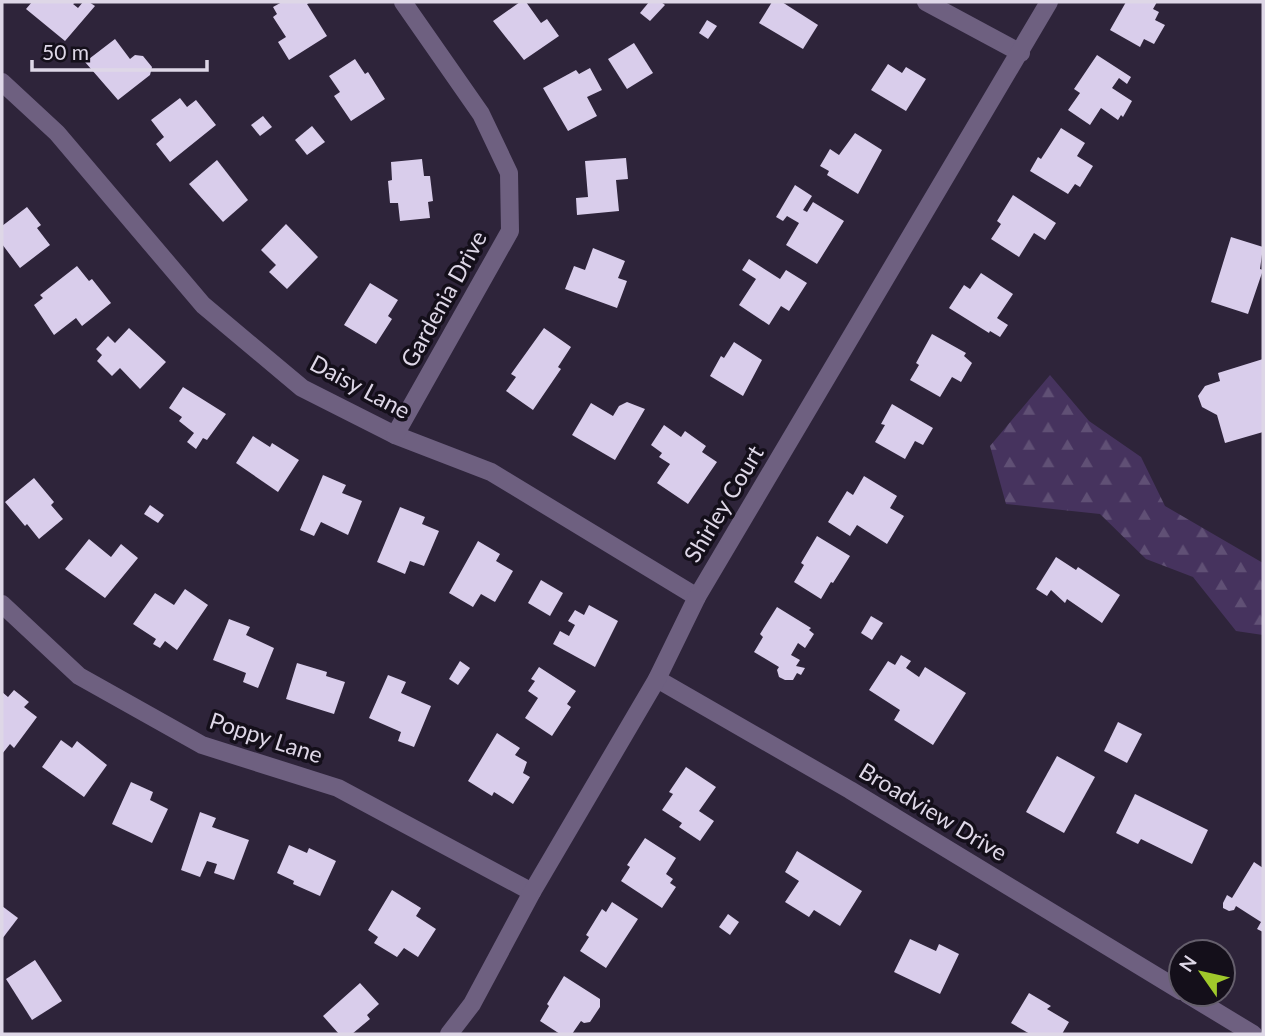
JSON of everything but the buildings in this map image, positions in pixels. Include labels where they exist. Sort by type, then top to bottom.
[{"type":"street","name":"Gardenia Drive","points":[[396,435],[510,231],[509,173],[481,114],[403,2]]},
{"type":"street","points":[[926,2],[1021,53]]},
{"type":"street","name":"Shirley Court","points":[[449,1034],[472,1004],[532,892],[657,679],[697,597],[1049,2]]},
{"type":"street","name":"Daisy Lane","points":[[2,82],[57,133],[203,305],[302,388],[396,435],[491,472],[697,597]]},
{"type":"street","name":"Poppy Lane","points":[[2,604],[79,676],[202,745],[338,788],[532,892]]},
{"type":"street","name":"Broadview Drive","points":[[657,679],[850,790],[1167,982]]},
{"type":"street","points":[[1210,1008],[1253,1034]]},
{"type":"green space","points":[[1050,375],[1089,421],[1141,457],[1165,506],[1263,563],[1263,635],[1236,631],[1193,577],[1146,559],[1100,514],[1006,504],[990,446]]}]
